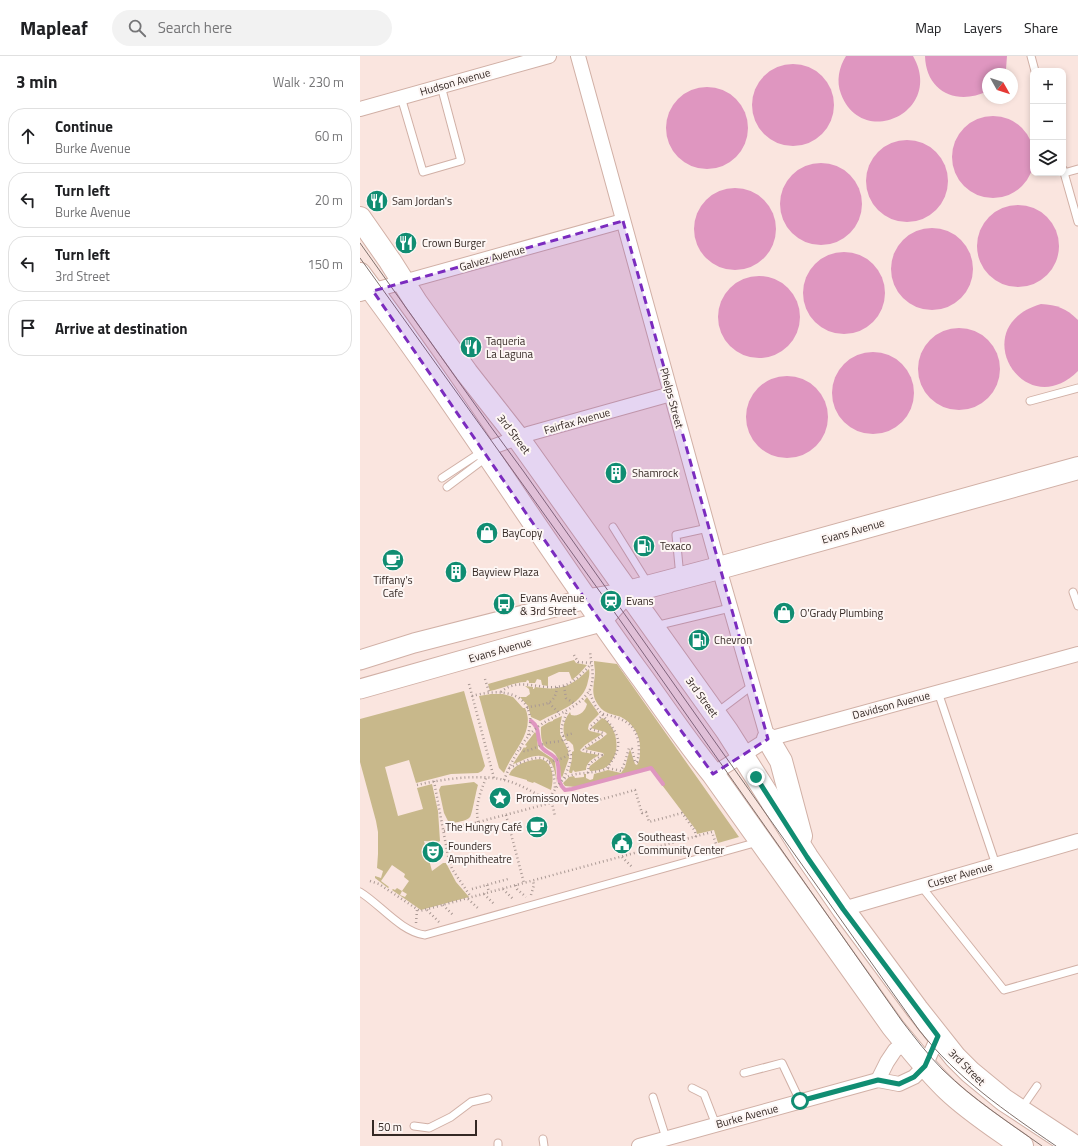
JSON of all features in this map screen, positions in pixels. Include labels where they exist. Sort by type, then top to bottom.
[{"type":"main road","name":"3rd Street","points":[[360,218],[416,302],[467,374],[518,438],[715,714],[807,857],[843,909],[938,1036],[955,1057],[987,1087],[1074,1146]]},
{"type":"main road","points":[[364,286],[486,453],[601,622],[693,749],[713,774],[893,1027],[925,1066],[950,1092],[1022,1146]]},
{"type":"main road","name":"Evans Avenue","points":[[360,660],[414,643],[586,600],[650,587],[1078,468]]},
{"type":"main road","points":[[601,622],[628,592]]},
{"type":"main road","name":"Evans Avenue","points":[[360,689],[601,622]]},
{"type":"main road","points":[[768,739],[781,761],[807,857]]},
{"type":"street","name":"Hudson Avenue","points":[[360,109],[549,56]]},
{"type":"street","name":"Phelps Street","points":[[578,56],[730,608],[768,739]]},
{"type":"street","name":"Galvez Avenue","points":[[364,286],[403,282],[623,221]]},
{"type":"street","name":"Fairfax Avenue","points":[[486,453],[518,438],[671,394]]},
{"type":"street","name":"Davidson Avenue","points":[[713,774],[768,739],[1078,654]]},
{"type":"street","name":"Custer Avenue","points":[[843,909],[1078,841]]},
{"type":"street","name":"Burke Avenue","points":[[639,1146],[878,1080],[899,1084],[914,1077],[925,1066],[938,1036]]},
{"type":"street","points":[[878,1080],[886,1062],[895,1050],[906,1043]]},
{"type":"lane","points":[[1031,56],[1034,68]]},
{"type":"lane","points":[[401,97],[423,172],[461,161],[441,86]]},
{"type":"lane","points":[[1066,171],[1078,169]]},
{"type":"lane","points":[[1065,176],[1078,222]]},
{"type":"lane","points":[[1030,402],[1078,388]]},
{"type":"lane","points":[[442,478],[486,453]]},
{"type":"lane","points":[[448,487],[486,453]]},
{"type":"lane","points":[[613,527],[650,587]]},
{"type":"lane","points":[[680,578],[676,535],[708,528]]},
{"type":"lane","points":[[1074,592],[1078,606]]},
{"type":"lane","points":[[653,626],[730,608]]},
{"type":"lane","points":[[715,714],[753,685]]},
{"type":"lane","points":[[938,692],[996,865]]},
{"type":"lane","points":[[360,892],[368,897],[380,910],[416,934],[425,935],[760,841]]},
{"type":"lane","points":[[921,886],[1004,990],[1078,969]]},
{"type":"lane","points":[[744,1073],[782,1063],[800,1101]]},
{"type":"lane","points":[[1020,1110],[1037,1086]]},
{"type":"lane","points":[[692,1088],[704,1094],[716,1125]]},
{"type":"lane","points":[[653,1097],[666,1138]]},
{"type":"lane","points":[[414,1126],[429,1128],[451,1117],[470,1102],[488,1098]]},
{"type":"path","points":[[504,780],[520,748],[536,728],[567,711],[589,691],[592,679],[590,651]]},
{"type":"path","points":[[574,655],[578,662],[591,663]]},
{"type":"path","points":[[501,692],[508,687],[520,684],[531,684],[547,688],[564,686],[578,677],[591,663]]},
{"type":"path","points":[[485,679],[489,692]]},
{"type":"path","points":[[469,684],[494,778]]},
{"type":"path","points":[[564,686],[566,698],[575,704]]},
{"type":"path","points":[[527,708],[538,707],[549,703],[555,696],[557,687]]},
{"type":"path","points":[[589,691],[595,704],[614,729],[618,742],[617,754],[608,768]]},
{"type":"path","points":[[472,696],[489,692],[501,692],[518,698],[527,708],[530,722],[528,737]]},
{"type":"path","points":[[549,703],[560,714]]},
{"type":"path","points":[[548,801],[564,778],[570,763],[570,753],[563,738],[562,726],[567,711]]},
{"type":"path","points":[[564,778],[573,774],[594,772],[608,768],[621,771],[629,748],[632,749],[635,761],[637,762],[639,745],[634,731],[628,723],[616,717],[603,714]]},
{"type":"path","points":[[588,773],[587,768],[589,764],[602,754],[585,752],[583,749],[603,734],[591,729],[590,727],[603,714]]},
{"type":"path","points":[[520,748],[524,751],[530,750],[546,742],[561,741],[563,738],[574,733]]},
{"type":"path","points":[[549,762],[563,758],[570,753]]},
{"type":"path","points":[[509,768],[533,758],[542,758],[549,762],[554,774],[555,790]]},
{"type":"path","points":[[417,785],[456,778],[494,778],[526,788],[552,803]]},
{"type":"path","points":[[478,822],[478,797],[486,778]]},
{"type":"path","points":[[434,781],[452,869],[471,897]]},
{"type":"path","points":[[444,831],[585,794],[588,803],[635,790],[642,813],[646,812],[649,822],[682,813],[695,831],[696,837]]},
{"type":"path","points":[[552,803],[555,816]]},
{"type":"path","points":[[506,815],[524,883]]},
{"type":"path","points":[[370,881],[379,884],[420,911],[712,832],[716,845],[722,844]]},
{"type":"path","points":[[472,889],[508,879]]},
{"type":"path","points":[[516,885],[517,889],[526,897],[531,895],[534,885],[533,881]]},
{"type":"path","points":[[487,885],[489,892]]},
{"type":"path","points":[[443,905],[463,925]]},
{"type":"path","points":[[427,910],[446,929]]},
{"type":"highlighted area","points":[[623,221],[768,739],[713,774],[601,622],[373,291]]},
{"type":"shaded area","points":[[846,56],[913,56],[920,76],[918,93],[910,107],[897,117],[881,121],[866,120],[851,111],[839,89],[840,69]]},
{"type":"shaded area","points":[[925,56],[1007,56],[1006,68],[982,68],[982,93],[965,97],[945,93],[937,87],[931,79]]},
{"type":"shaded area","points":[[793,64],[809,67],[822,76],[831,89],[834,105],[831,121],[822,134],[809,143],[793,146],[777,143],[764,134],[755,121],[752,105],[755,89],[764,76],[777,67]]},
{"type":"shaded area","points":[[707,87],[723,90],[736,99],[745,112],[748,128],[745,144],[736,157],[723,166],[707,169],[691,166],[678,157],[669,144],[666,128],[669,112],[678,99],[691,90]]},
{"type":"shaded area","points":[[985,117],[1001,117],[1016,123],[1030,139],[1030,175],[1022,186],[1016,191],[1001,197],[985,197],[970,191],[959,180],[953,165],[953,149],[959,134],[970,123]]},
{"type":"shaded area","points":[[907,140],[923,143],[936,152],[945,165],[948,181],[945,197],[936,210],[923,219],[907,222],[891,219],[878,210],[869,197],[866,181],[869,165],[878,152],[891,143]]},
{"type":"shaded area","points":[[821,163],[837,166],[850,175],[859,188],[862,204],[859,220],[850,233],[837,242],[821,245],[805,242],[792,233],[783,220],[780,204],[783,188],[792,175],[805,166]]},
{"type":"shaded area","points":[[735,188],[751,191],[764,200],[773,213],[776,229],[773,245],[764,258],[751,267],[735,270],[719,267],[706,258],[697,245],[694,229],[697,213],[706,200],[719,191]]},
{"type":"shaded area","points":[[1018,205],[1034,208],[1047,217],[1056,230],[1059,246],[1056,262],[1047,275],[1034,284],[1018,287],[1002,284],[989,275],[980,262],[977,246],[980,230],[989,217],[1002,208]]},
{"type":"shaded area","points":[[932,228],[948,231],[961,240],[970,253],[973,269],[970,285],[961,298],[948,307],[932,310],[916,307],[903,298],[894,285],[891,269],[894,253],[903,240],[916,231]]},
{"type":"shaded area","points":[[844,252],[860,255],[873,264],[882,277],[885,293],[882,309],[873,322],[860,331],[844,334],[828,331],[815,322],[806,309],[803,293],[806,277],[815,264],[828,255]]},
{"type":"shaded area","points":[[759,276],[775,279],[788,288],[797,301],[800,317],[797,333],[788,346],[775,355],[759,358],[743,355],[730,346],[721,333],[718,317],[721,301],[730,288],[743,279]]},
{"type":"shaded area","points":[[1041,304],[1061,308],[1078,320],[1078,371],[1058,385],[1039,386],[1022,379],[1010,366],[1005,349],[1007,331],[1018,315]]},
{"type":"shaded area","points":[[959,328],[975,331],[988,340],[997,353],[1000,369],[997,385],[988,398],[975,407],[959,410],[943,407],[930,398],[921,385],[918,369],[921,353],[930,340],[943,331]]},
{"type":"shaded area","points":[[873,352],[889,355],[902,364],[911,377],[914,393],[911,409],[902,422],[889,431],[873,434],[857,431],[844,422],[835,409],[832,393],[835,377],[844,364],[857,355]]},
{"type":"shaded area","points":[[787,376],[803,379],[816,388],[825,401],[828,417],[825,433],[816,446],[803,455],[787,458],[771,455],[758,446],[749,433],[746,417],[749,401],[758,388],[771,379]]},
{"type":"shaded area","points":[[574,660],[576,663],[587,665],[572,680],[569,672],[559,672],[548,677],[548,686],[542,685],[541,680],[537,679],[535,683],[529,683],[527,680],[526,682],[517,683],[490,691],[488,684]]},
{"type":"shaded area","points":[[594,661],[617,664],[739,837],[718,843],[714,830],[697,834],[696,830],[662,785],[663,783],[651,767],[575,787],[565,786],[563,783],[569,777],[584,777],[584,774],[586,774],[586,778],[590,780],[593,779],[594,774],[608,770],[621,773],[625,767],[630,749],[635,764],[637,765],[639,760],[640,745],[638,735],[633,726],[621,717],[604,711],[594,698]]},
{"type":"shaded area","points":[[589,669],[586,689],[576,701],[540,721],[531,717],[528,706],[520,697],[526,697],[530,694],[529,689],[525,686],[533,687],[533,689],[535,687],[558,688],[571,684]]},
{"type":"shaded area","points":[[464,691],[485,766],[482,771],[478,773],[451,774],[416,783],[409,760],[385,767],[398,816],[423,809],[417,788],[432,784],[438,811],[440,841],[424,841],[432,871],[443,863],[446,863],[456,882],[469,897],[421,910],[392,890],[397,888],[402,891],[409,881],[404,877],[405,874],[392,865],[381,881],[389,887],[388,888],[375,878],[375,876],[381,878],[383,871],[377,868],[378,832],[360,762],[360,719]],"holes":[[[402,891],[407,894],[405,897],[400,895]]]},
{"type":"shaded area","points":[[503,694],[513,697],[523,708],[525,708],[528,717],[522,741],[504,773],[499,768],[479,696]]},
{"type":"shaded area","points":[[587,697],[599,714],[589,724],[588,729],[590,731],[602,734],[580,750],[582,752],[599,755],[592,759],[586,767],[586,770],[575,772],[573,770],[572,773],[570,773],[572,752],[574,751],[573,745],[567,741],[565,737],[563,730],[564,722],[570,712],[571,715],[579,715],[583,712],[587,704],[584,701]]},
{"type":"shaded area","points":[[562,716],[560,734],[568,750],[569,758],[562,778],[559,761],[556,754],[544,746],[542,742],[541,727]]},
{"type":"shaded area","points":[[602,718],[608,722],[614,731],[616,742],[615,753],[610,763],[606,767],[603,769],[590,771],[590,766],[604,755],[603,753],[585,749],[607,734],[591,728]]},
{"type":"shaded area","points":[[535,732],[537,735],[538,749],[555,761],[557,784],[552,765],[545,757],[533,756],[513,764],[524,747],[525,748],[527,746],[525,745]]},
{"type":"shaded area","points":[[541,759],[551,768],[553,781],[551,790],[534,782],[533,783],[509,775],[518,765],[532,760]]},
{"type":"shaded area","points":[[474,782],[478,785],[470,817],[463,821],[449,823],[444,813],[439,790],[441,786]]},
{"type":"waterway","points":[[531,721],[536,727],[542,748],[556,758],[559,780],[565,790],[651,768],[663,784]]},
{"type":"tram line","points":[[360,243],[919,1030],[934,1048],[966,1079],[1001,1107],[1056,1146]]},
{"type":"tram line","points":[[360,258],[603,596],[902,1021],[932,1058],[954,1081],[991,1110],[1042,1146]]},
{"type":"place","name":"Sam Jordan's","points":[[377,201]]},
{"type":"place","name":"Crown Burger","points":[[406,243]]},
{"type":"place","name":"Taqueria La Laguna","points":[[471,347]]},
{"type":"place","name":"Shamrock","points":[[616,473]]},
{"type":"place","name":"BayCopy","points":[[487,533]]},
{"type":"place","name":"Texaco","points":[[644,546]]},
{"type":"place","name":"Tiffany's Cafe","points":[[393,560]]},
{"type":"place","name":"Bayview Plaza","points":[[456,572]]},
{"type":"place","name":"Evans","points":[[611,601]]},
{"type":"place","name":"Evans Avenue & 3rd Street","points":[[504,604]]},
{"type":"place","name":"O'Grady Plumbing","points":[[784,613]]},
{"type":"place","name":"Chevron","points":[[699,640]]},
{"type":"place","name":"Promissory Notes","points":[[500,798]]},
{"type":"place","name":"The Hungry Café","points":[[537,827]]},
{"type":"place","name":"Southeast Community Center","points":[[622,843]]},
{"type":"place","name":"Founders Amphitheatre","points":[[433,852]]},
{"type":"route","points":[[756,777],[807,857],[843,909],[938,1036],[925,1066],[914,1077],[899,1084],[878,1080],[800,1101]]}]
